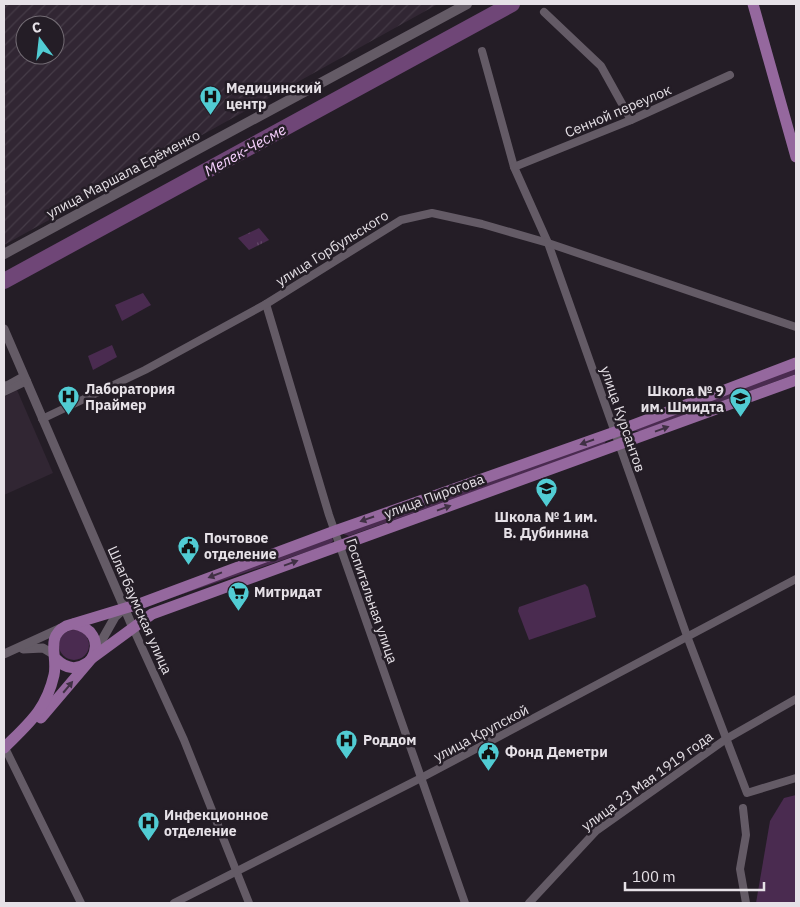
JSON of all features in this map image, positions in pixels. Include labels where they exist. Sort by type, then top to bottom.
[{"type":"main road","name":"улица Маршала Ерёменко","points":[[4,254],[467,4]]},
{"type":"main road","points":[[753,4],[796,157]]},
{"type":"main road","name":"улица Пирогова","points":[[69,625],[124,609],[335,531],[615,432],[796,363]]},
{"type":"main road","name":"улица Пирогова","points":[[91,660],[152,614],[796,380]]},
{"type":"main road","points":[[5,750],[44,711],[91,660],[95,650],[93,636],[86,627],[69,625],[54,636],[52,643],[55,656],[51,688],[44,711]]},
{"type":"main road","points":[[55,656],[60,663],[73,668],[91,660]]},
{"type":"street","points":[[544,12],[601,66],[631,120]]},
{"type":"street","name":"улица Курсантов","points":[[482,50],[514,167],[548,243],[687,636],[747,793],[796,778]]},
{"type":"street","name":"Сенной переулок","points":[[514,167],[631,120],[730,75]]},
{"type":"street","name":"улица Горбульского","points":[[42,419],[145,370],[266,304],[401,220],[432,213],[482,224],[548,243],[796,326]]},
{"type":"street","name":"Госпитальная улица","points":[[266,304],[335,531],[465,903]]},
{"type":"street","name":"Шлагбаумская улица","points":[[4,329],[124,609],[184,740],[249,903]]},
{"type":"street","points":[[5,388],[25,378]]},
{"type":"street","name":"улица Крупской","points":[[174,903],[421,778],[796,578]]},
{"type":"street","points":[[91,660],[115,617],[124,609]]},
{"type":"street","points":[[4,654],[69,625]]},
{"type":"street","points":[[4,654],[35,647],[43,648],[55,656]]},
{"type":"street","name":"улица 23 Мая 1919 года","points":[[529,903],[596,831],[726,739],[796,699]]},
{"type":"street","points":[[5,750],[81,903]]},
{"type":"street","points":[[744,808],[746,835],[740,869],[746,903]]},
{"type":"shaded area","points":[[4,4],[438,4],[4,245]]},
{"type":"shaded area","points":[[17,390],[53,473],[4,495],[4,397]]},
{"type":"green space","points":[[259,228],[269,240],[249,250],[238,238]]},
{"type":"green space","points":[[143,293],[151,305],[122,321],[115,305]]},
{"type":"green space","points":[[112,345],[117,357],[93,370],[88,356]]},
{"type":"green space","points":[[796,364],[796,374],[641,431],[633,431]]},
{"type":"green space","points":[[607,438],[604,445],[349,536],[341,533]]},
{"type":"green space","points":[[332,536],[333,541],[330,544],[168,599]]},
{"type":"green space","points":[[585,584],[588,587],[596,617],[529,640],[518,611],[519,607]]},
{"type":"green space","points":[[74,630],[85,634],[89,645],[85,656],[74,660],[63,656],[59,645],[63,634]]},
{"type":"green space","points":[[796,795],[796,903],[756,903],[770,821],[784,798]]},
{"type":"waterway","name":"Мелек-Чесме","points":[[4,281],[512,4]]},
{"type":"place","name":"Медицинский центр","points":[[210,115]]},
{"type":"place","name":"Лаборатория Праймер","points":[[69,416]]},
{"type":"place","name":"Школа № 9 им. Шмидта","points":[[740,418]]},
{"type":"place","name":"Школа № 1 им. В. Дубинина","points":[[546,508]]},
{"type":"place","name":"Почтовое отделение","points":[[188,565]]},
{"type":"place","name":"Митридат","points":[[238,611]]},
{"type":"place","name":"Роддом","points":[[347,759]]},
{"type":"place","name":"Фонд Деметри","points":[[489,771]]},
{"type":"place","name":"Инфекционное отделение","points":[[148,842]]}]
